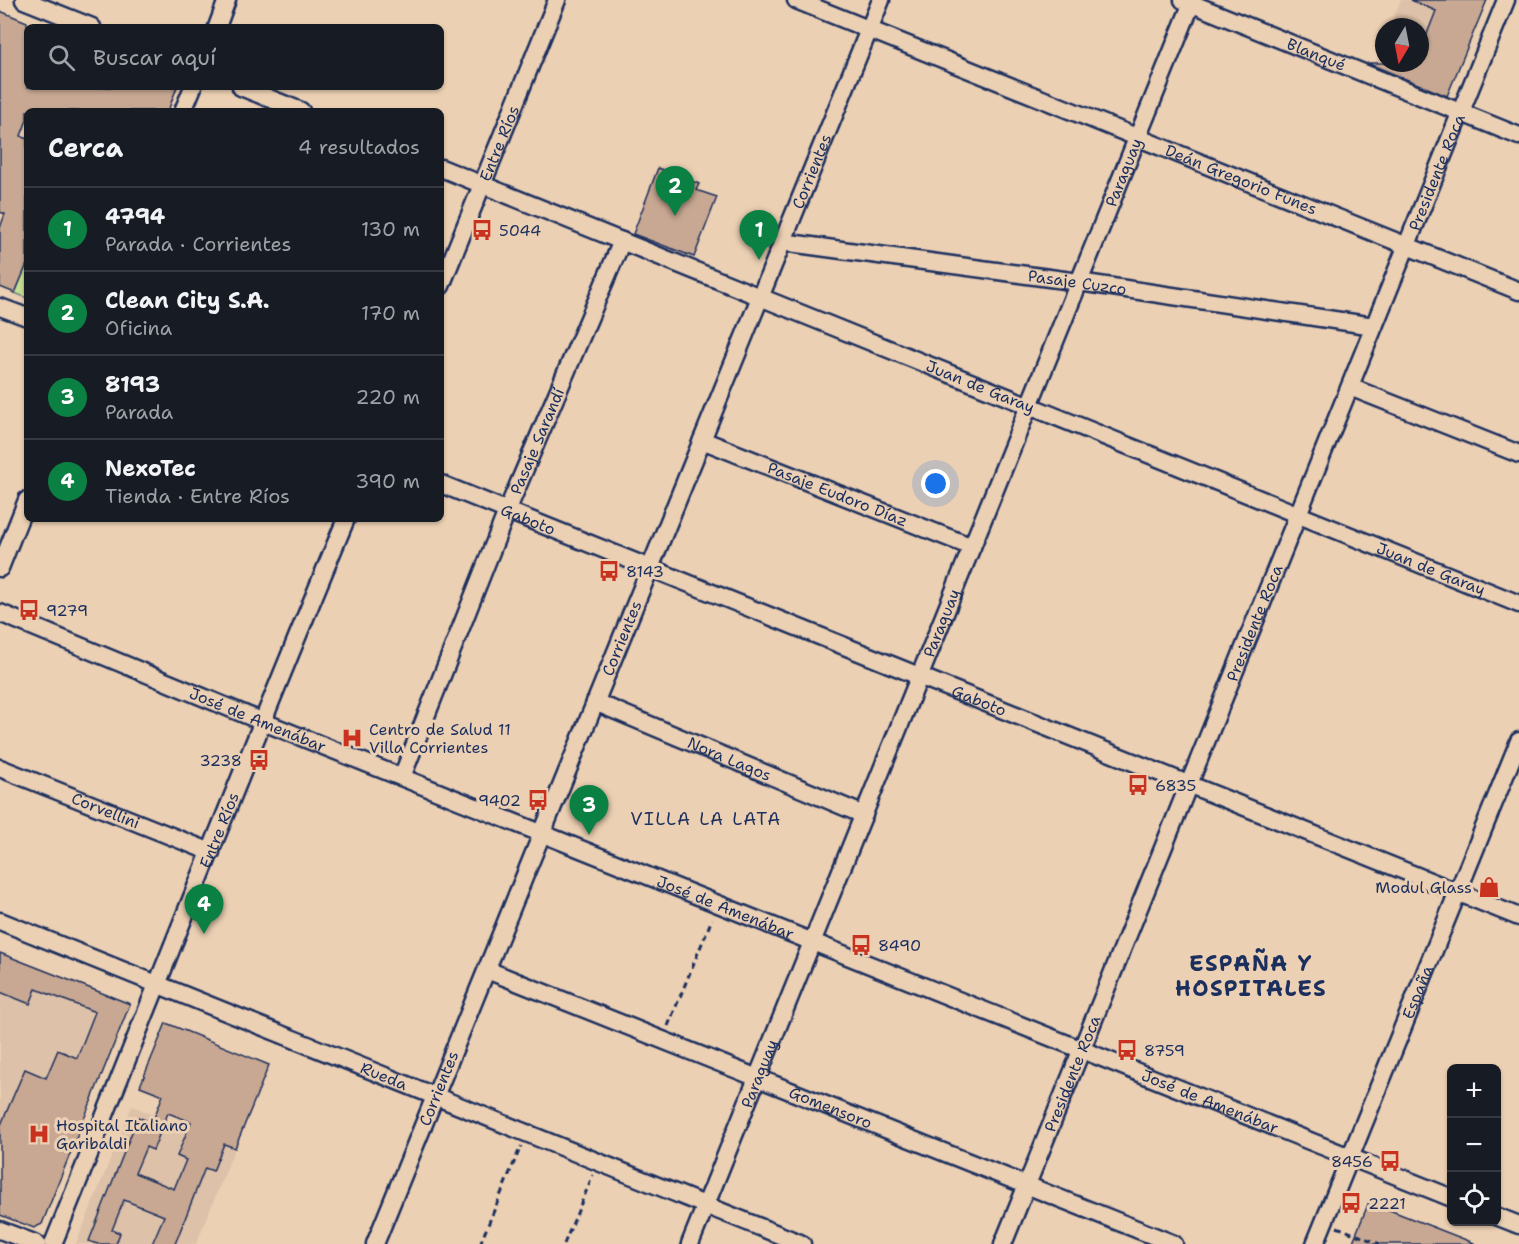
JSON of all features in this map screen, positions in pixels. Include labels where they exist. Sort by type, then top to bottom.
[{"type":"street","points":[[24,0],[84,24]]},
{"type":"street","points":[[218,24],[227,0]]},
{"type":"street","name":"Entre Ríos","points":[[444,279],[557,0]]},
{"type":"street","name":"Deán Gregorio Funes","points":[[796,0],[1519,291]]},
{"type":"street","name":"Corrientes","points":[[375,1244],[880,0]]},
{"type":"street","name":"Presidente Roca","points":[[1003,1244],[1506,0]]},
{"type":"street","name":"Blanqué","points":[[1189,1],[1519,136]]},
{"type":"street","name":"Paraguay","points":[[690,1244],[1138,138],[1189,1]]},
{"type":"street","points":[[184,108],[192,90]]},
{"type":"street","points":[[248,90],[294,108]]},
{"type":"street","name":"Juan de Garay","points":[[444,169],[1519,604]]},
{"type":"street","name":"Pasaje Sarandí","points":[[402,777],[507,511],[622,241]]},
{"type":"street","name":"Pasaje Cuzco","points":[[782,242],[1079,282],[1374,326]]},
{"type":"street","points":[[0,307],[24,316]]},
{"type":"street","points":[[1350,387],[1519,454]]},
{"type":"street","name":"Pasaje Eudoro Díaz","points":[[702,440],[972,547]]},
{"type":"street","name":"Gaboto","points":[[444,485],[1519,917]]},
{"type":"street","points":[[0,568],[24,508]]},
{"type":"street","name":"Entre Ríos","points":[[53,1244],[211,852],[261,721],[345,522]]},
{"type":"street","name":"José de Amenábar","points":[[0,613],[261,721],[1447,1196]]},
{"type":"street","name":"Nora Lagos","points":[[595,702],[864,815]]},
{"type":"street","name":"España","points":[[1315,1244],[1519,741]]},
{"type":"street","name":"Corvellini","points":[[0,768],[211,852]]},
{"type":"street","name":"Rueda","points":[[0,921],[802,1244]]},
{"type":"street","name":"Gomensoro","points":[[487,970],[1174,1244]]},
{"type":"street","points":[[1501,1218],[1519,1225]]},
{"type":"street","points":[[0,1230],[37,1244]]},
{"type":"path","points":[[663,1039],[718,904]]},
{"type":"path","points":[[480,1244],[527,1133]]},
{"type":"path","points":[[564,1244],[598,1162]]},
{"type":"path","points":[[1324,1221],[1380,1244]]},
{"type":"shaded area","points":[[1401,0],[1482,0],[1486,2],[1445,101],[1372,71],[1375,63],[1375,72],[1429,72],[1429,18],[1393,18]]},
{"type":"shaded area","name":"Hospital Italiano Garibaldi","points":[[0,953],[130,1004],[42,1224],[34,1228],[0,1215]]},
{"type":"shaded area","name":"Hospital Italiano Garibaldi","points":[[132,1106],[235,1148],[196,1244],[76,1244]]},
{"type":"green space","points":[[24,271],[24,297],[15,293]]},
{"type":"building","points":[[1411,0],[1487,0],[1447,96],[1389,72],[1429,72],[1429,29],[1436,11]]},
{"type":"building","points":[[0,11],[27,22],[24,24],[24,90],[176,90],[169,108],[24,108],[24,128],[21,136],[24,138],[24,271],[15,293],[0,287],[0,228],[5,214],[0,212]]},
{"type":"building","points":[[658,168],[699,184],[696,190],[717,197],[694,257],[633,234]]},
{"type":"building","name":"Hospital Italiano Garibaldi","points":[[0,953],[130,1004],[42,1224],[34,1228],[0,1215],[0,1127],[25,1069],[46,1078],[58,1050],[77,1058],[95,1012],[36,989],[30,1004],[0,992]]},
{"type":"building","points":[[166,1023],[269,1065],[235,1148],[224,1144],[213,1171],[205,1168],[175,1244],[152,1244],[164,1216],[124,1200],[112,1230],[120,1233],[116,1244],[97,1244],[89,1241],[138,1117],[152,1123],[163,1095],[140,1086]],"holes":[[[168,1113],[191,1122],[177,1156],[186,1160],[174,1189],[135,1173],[146,1147],[153,1150]]]},
{"type":"building","points":[[1369,1202],[1474,1243],[1474,1244],[1352,1244]]},
{"type":"place","name":"Clean City S.A.","points":[[675,216]]},
{"type":"place","name":"5044","points":[[482,230]]},
{"type":"place","name":"4794","points":[[759,260]]},
{"type":"place","name":"8143","points":[[609,571]]},
{"type":"place","name":"9279","points":[[29,610]]},
{"type":"place","name":"Centro de Salud 11 Villa Corrientes","points":[[352,738]]},
{"type":"place","name":"3238","points":[[259,760]]},
{"type":"place","name":"6835","points":[[1138,785]]},
{"type":"place","name":"9402","points":[[538,800]]},
{"type":"place","name":"8193","points":[[589,835]]},
{"type":"place","name":"Modul Glass","points":[[1489,887]]},
{"type":"place","name":"NexoTec","points":[[204,934]]},
{"type":"place","name":"8490","points":[[861,945]]},
{"type":"place","name":"8759","points":[[1127,1050]]},
{"type":"place","name":"Hospital Italiano Garibaldi","points":[[39,1134]]},
{"type":"place","name":"8456","points":[[1390,1161]]},
{"type":"place","name":"2221","points":[[1351,1203]]},
{"type":"district","name":"VILLA LA LATA","points":[[706,819]]},
{"type":"district","name":"ESPAÑA Y HOSPITALES","points":[[1251,976]]}]
